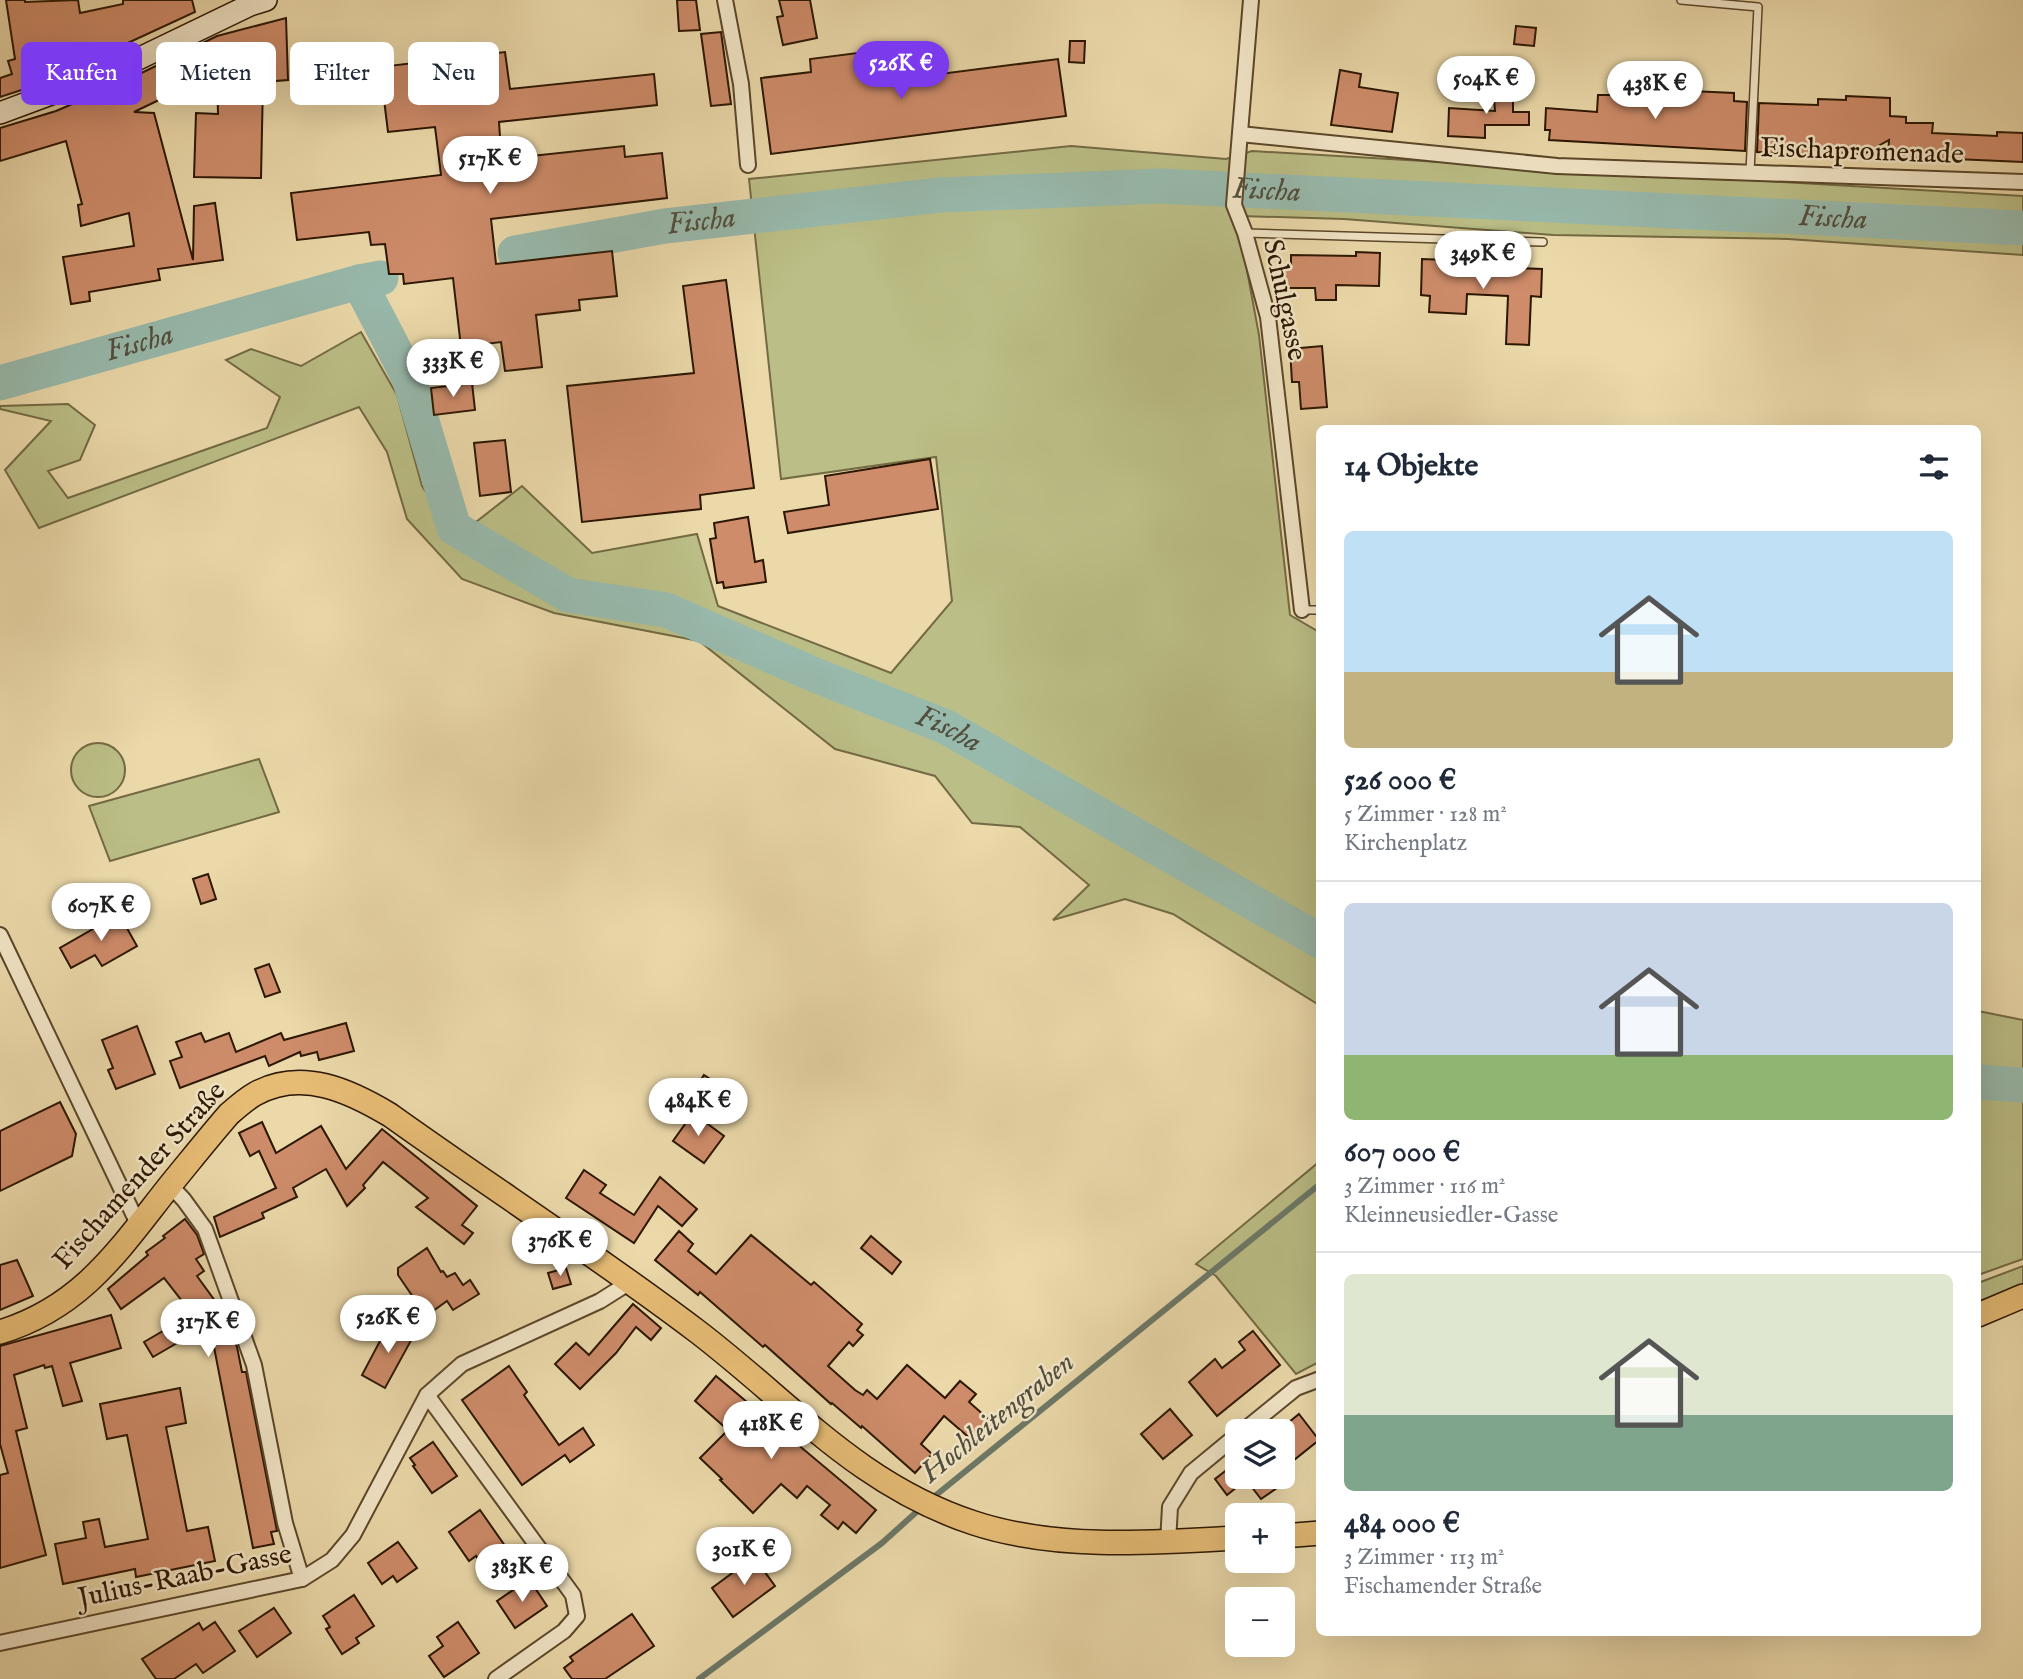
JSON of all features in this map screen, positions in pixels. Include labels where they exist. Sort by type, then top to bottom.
[{"type":"main road","points":[[0,113],[113,71],[258,2]]},
{"type":"main road","name":"Fischamender Straße","points":[[0,1332],[18,1327],[65,1301],[100,1272],[229,1114],[255,1093],[282,1084],[318,1082],[355,1094],[390,1115],[630,1282],[700,1334],[842,1453],[881,1481],[935,1509],[977,1524],[1038,1538],[1121,1543],[1168,1542]]},
{"type":"main road","points":[[1981,1314],[2023,1296]]},
{"type":"main road","points":[[1295,1535],[1316,1534]]},
{"type":"main road","points":[[1168,1542],[1225,1539]]},
{"type":"street","points":[[725,0],[741,84],[748,165]]},
{"type":"street","name":"Schulgasse","points":[[1251,0],[1234,205],[1245,233],[1268,317],[1302,610]]},
{"type":"street","name":"Fischapromenade","points":[[1240,134],[1557,166],[2023,182]]},
{"type":"street","points":[[0,935],[139,1226]]},
{"type":"street","points":[[170,1185],[205,1229],[254,1365],[285,1523],[302,1579]]},
{"type":"street","name":"Julius-Raab-Gasse","points":[[0,1643],[302,1579],[332,1560],[353,1535],[427,1395],[462,1364],[600,1301],[630,1282]]},
{"type":"street","points":[[1258,1419],[1296,1388],[1316,1380]]},
{"type":"street","points":[[427,1395],[573,1595],[577,1616],[564,1632],[496,1679]]},
{"type":"street","points":[[1168,1542],[1170,1507],[1191,1473],[1225,1445]]},
{"type":"lane","points":[[1681,0],[1758,7],[1750,173]]},
{"type":"lane","points":[[1245,233],[1543,242]]},
{"type":"lane","points":[[1302,610],[1316,610]]},
{"type":"green space","points":[[1071,146],[1226,159],[1252,151],[2023,196],[2023,255],[1788,239],[1553,235],[1344,219],[1241,216],[1238,222],[1259,335],[1290,615],[1316,630],[1316,1003],[1173,914],[1125,899],[1053,920],[1089,885],[1020,827],[972,823],[935,776],[835,749],[699,641],[554,613],[462,579],[407,519],[387,452],[359,407],[39,528],[5,470],[51,421],[0,409],[0,406],[68,404],[95,425],[80,460],[48,471],[68,498],[267,428],[280,397],[226,360],[251,349],[301,366],[361,332],[397,395],[422,486],[461,543],[476,522],[522,486],[592,553],[697,534],[718,606],[891,673],[952,601],[936,457],[781,479],[749,179]]},
{"type":"green space","points":[[98,743],[117,751],[125,770],[117,789],[98,797],[79,789],[71,770],[79,751]]},
{"type":"green space","points":[[259,759],[279,812],[110,861],[89,806]]},
{"type":"green space","points":[[1981,1012],[2023,1020],[2023,1259],[1981,1274]]},
{"type":"green space","points":[[1316,1164],[1316,1364],[1296,1374],[1216,1276],[1196,1264]]},
{"type":"green space","points":[[2023,1266],[2023,1285],[1981,1301],[1981,1282]]},
{"type":"building","points":[[6,0],[78,0],[80,13],[123,4],[123,0],[192,0],[195,12],[130,42],[21,42],[21,90],[0,97],[0,78],[12,74],[8,61],[15,59]]},
{"type":"building","points":[[677,0],[696,0],[700,30],[679,31]]},
{"type":"building","points":[[779,0],[810,0],[817,38],[783,45],[777,17],[783,16]]},
{"type":"building","points":[[286,18],[288,80],[276,81],[276,42],[205,42],[217,36]]},
{"type":"building","points":[[1516,26],[1536,28],[1534,46],[1514,44]]},
{"type":"building","points":[[721,32],[731,104],[711,106],[701,34]]},
{"type":"building","points":[[1070,41],[1085,41],[1084,63],[1069,62]]},
{"type":"building","points":[[881,50],[886,81],[1058,59],[1066,116],[771,154],[761,78],[811,72],[810,59]]},
{"type":"building","points":[[505,52],[510,89],[654,74],[657,105],[499,122],[500,137],[475,162],[624,146],[625,157],[662,153],[667,198],[491,219],[496,264],[612,251],[617,296],[579,300],[580,310],[536,315],[542,367],[505,371],[501,342],[461,347],[453,278],[404,284],[403,274],[389,274],[385,244],[371,245],[369,232],[297,240],[291,193],[441,175],[435,127],[388,132],[385,105],[394,105],[394,65],[408,64],[408,105],[499,105],[499,53]]},
{"type":"building","points":[[156,66],[156,101],[134,112],[154,113],[193,260],[194,206],[215,203],[223,260],[158,269],[160,280],[89,292],[90,301],[71,304],[63,257],[134,246],[129,213],[81,226],[78,205],[82,204],[66,141],[0,161],[0,128],[70,105],[142,105],[142,73]]},
{"type":"building","points":[[1340,70],[1361,74],[1359,87],[1398,93],[1392,132],[1331,125]]},
{"type":"building","points":[[1493,87],[1513,87],[1513,112],[1529,112],[1529,125],[1485,125],[1485,138],[1448,136],[1449,108],[1495,111]]},
{"type":"building","points":[[1611,87],[1654,89],[1654,97],[1691,99],[1691,91],[1734,93],[1734,101],[1747,102],[1745,151],[1549,140],[1550,130],[1545,130],[1546,108],[1597,112],[1598,95],[1610,95]]},
{"type":"building","points":[[1846,96],[1890,98],[1890,116],[1906,117],[1906,123],[1933,123],[1932,133],[1997,136],[1997,132],[2023,133],[2023,162],[1888,156],[1889,140],[1864,154],[1757,152],[1759,103],[1818,105],[1818,99],[1846,100]]},
{"type":"building","points":[[218,105],[263,105],[261,178],[194,177],[196,113],[218,114]]},
{"type":"building","points":[[1356,252],[1380,253],[1379,286],[1336,285],[1336,300],[1316,300],[1315,288],[1283,288],[1283,267],[1291,268],[1291,255],[1356,256]]},
{"type":"building","points":[[1422,259],[1471,261],[1471,266],[1542,269],[1541,297],[1531,296],[1529,345],[1506,344],[1508,296],[1467,294],[1466,314],[1429,312],[1430,296],[1421,295]]},
{"type":"building","points":[[726,280],[754,488],[700,495],[701,509],[582,522],[567,386],[694,373],[683,286]]},
{"type":"building","points":[[1322,346],[1327,407],[1301,409],[1299,382],[1292,382],[1290,349]]},
{"type":"building","points":[[472,383],[475,410],[434,415],[431,388]]},
{"type":"building","points":[[505,440],[511,492],[480,496],[474,443]]},
{"type":"building","points":[[930,459],[938,509],[788,533],[784,512],[829,505],[825,476]]},
{"type":"building","points":[[748,517],[755,562],[763,560],[766,582],[724,588],[723,582],[717,583],[710,539],[716,538],[714,523]]},
{"type":"building","points":[[208,874],[216,899],[201,904],[193,879]]},
{"type":"building","points":[[119,914],[137,946],[102,966],[95,955],[71,968],[60,948]]},
{"type":"building","points":[[269,964],[280,992],[265,997],[255,969]]},
{"type":"building","points":[[346,1023],[354,1051],[319,1060],[317,1052],[301,1056],[300,1052],[269,1066],[265,1056],[180,1088],[170,1061],[182,1057],[176,1042],[201,1033],[205,1042],[229,1033],[236,1052],[281,1033],[284,1040]]},
{"type":"building","points":[[137,1026],[155,1074],[116,1089],[108,1070],[113,1068],[102,1040]]},
{"type":"building","points":[[704,1075],[718,1084],[706,1104],[691,1095]]},
{"type":"building","points":[[60,1102],[76,1134],[72,1156],[0,1191],[0,1131]]},
{"type":"building","points":[[693,1113],[724,1136],[704,1163],[673,1141]]},
{"type":"building","points":[[262,1122],[276,1153],[321,1126],[346,1169],[382,1129],[477,1206],[462,1225],[473,1233],[464,1244],[416,1207],[428,1198],[383,1162],[363,1185],[365,1188],[347,1206],[326,1169],[293,1188],[297,1197],[262,1213],[264,1218],[220,1237],[214,1217],[276,1188],[259,1151],[250,1156],[239,1133]]},
{"type":"building","points":[[584,1170],[606,1185],[600,1193],[634,1215],[660,1177],[697,1209],[682,1226],[658,1206],[634,1243],[566,1198]]},
{"type":"building","points":[[185,1219],[197,1235],[204,1254],[196,1259],[204,1271],[197,1276],[226,1316],[242,1372],[246,1372],[277,1531],[271,1532],[274,1544],[253,1548],[213,1342],[203,1328],[153,1357],[144,1342],[192,1314],[164,1278],[121,1309],[108,1289],[148,1255],[146,1252],[165,1238],[163,1236]]},
{"type":"building","points":[[679,1231],[693,1244],[688,1251],[716,1274],[751,1235],[811,1285],[814,1282],[862,1324],[857,1330],[863,1335],[853,1346],[849,1342],[828,1366],[863,1395],[867,1390],[877,1399],[907,1365],[945,1398],[960,1381],[976,1394],[969,1402],[994,1424],[973,1441],[944,1416],[921,1444],[932,1454],[915,1473],[765,1345],[763,1347],[700,1292],[698,1295],[655,1260]]},
{"type":"building","points":[[871,1236],[901,1262],[892,1274],[861,1248]]},
{"type":"building","points":[[427,1248],[441,1272],[447,1277],[455,1273],[463,1285],[470,1280],[479,1294],[453,1310],[447,1301],[426,1316],[398,1275],[398,1268]]},
{"type":"building","points":[[17,1260],[33,1296],[0,1310],[0,1265]]},
{"type":"building","points":[[566,1268],[571,1284],[553,1289],[548,1273]]},
{"type":"building","points":[[633,1304],[661,1328],[651,1340],[636,1327],[616,1353],[580,1389],[555,1364],[576,1343],[589,1355]]},
{"type":"building","points":[[111,1315],[121,1348],[70,1363],[82,1401],[63,1406],[52,1366],[45,1368],[44,1365],[14,1375],[27,1428],[16,1431],[46,1555],[0,1568],[0,1475],[8,1473],[0,1444],[0,1346]]},
{"type":"building","points":[[390,1322],[414,1335],[385,1388],[362,1375]]},
{"type":"building","points":[[1253,1331],[1280,1365],[1217,1416],[1189,1382],[1215,1359],[1222,1368],[1245,1350],[1239,1342]]},
{"type":"building","points":[[509,1366],[527,1392],[524,1395],[559,1445],[583,1428],[594,1445],[570,1462],[565,1455],[522,1485],[462,1400]]},
{"type":"building","points":[[716,1376],[876,1510],[856,1533],[843,1522],[838,1529],[821,1515],[830,1505],[807,1486],[797,1498],[781,1484],[753,1513],[700,1458],[728,1430],[695,1401]]},
{"type":"building","points":[[180,1388],[186,1423],[166,1427],[187,1531],[208,1527],[215,1561],[136,1577],[135,1569],[63,1584],[55,1544],[86,1538],[83,1522],[99,1519],[105,1547],[148,1539],[127,1435],[107,1439],[100,1404]]},
{"type":"building","points":[[1170,1409],[1192,1435],[1163,1459],[1141,1434]]},
{"type":"building","points":[[1299,1414],[1316,1436],[1316,1442],[1295,1459],[1295,1419],[1293,1419]]},
{"type":"building","points":[[433,1442],[457,1476],[432,1493],[410,1458]]},
{"type":"building","points":[[1225,1471],[1225,1489],[1234,1489],[1227,1495],[1215,1479]]},
{"type":"building","points":[[1253,1489],[1276,1489],[1261,1499]]},
{"type":"building","points":[[480,1510],[510,1553],[486,1570],[476,1556],[469,1561],[449,1532]]},
{"type":"building","points":[[398,1542],[417,1568],[397,1582],[393,1576],[382,1584],[368,1563]]},
{"type":"building","points":[[754,1557],[775,1586],[733,1617],[712,1588]]},
{"type":"building","points":[[529,1579],[547,1606],[515,1628],[497,1601]]},
{"type":"building","points":[[354,1595],[374,1626],[356,1638],[359,1643],[342,1654],[326,1629],[330,1627],[323,1616]]},
{"type":"building","points":[[274,1608],[291,1633],[257,1657],[239,1631]]},
{"type":"building","points":[[632,1614],[654,1646],[605,1679],[572,1679],[564,1668],[573,1661],[570,1657]]},
{"type":"building","points":[[215,1622],[235,1651],[203,1673],[196,1664],[174,1679],[156,1679],[142,1659],[199,1623],[203,1630]]},
{"type":"building","points":[[458,1622],[479,1653],[444,1677],[429,1656],[443,1646],[437,1637]]},
{"type":"waterway","name":"Fischa","points":[[515,253],[665,226],[940,195],[1160,186],[2023,228]]},
{"type":"waterway","name":"Fischa","points":[[0,383],[381,278]]},
{"type":"waterway","name":"Fischa","points":[[359,282],[409,378],[454,528],[568,595],[666,610],[815,675],[946,727],[1316,939]]},
{"type":"waterway","name":"Fischa","points":[[1981,1082],[2023,1085]]},
{"type":"waterway","name":"Hochleitengraben","points":[[930,1500],[1316,1187]]},
{"type":"waterway","name":"Hochleitengraben","points":[[699,1679],[882,1543],[922,1507]]}]
